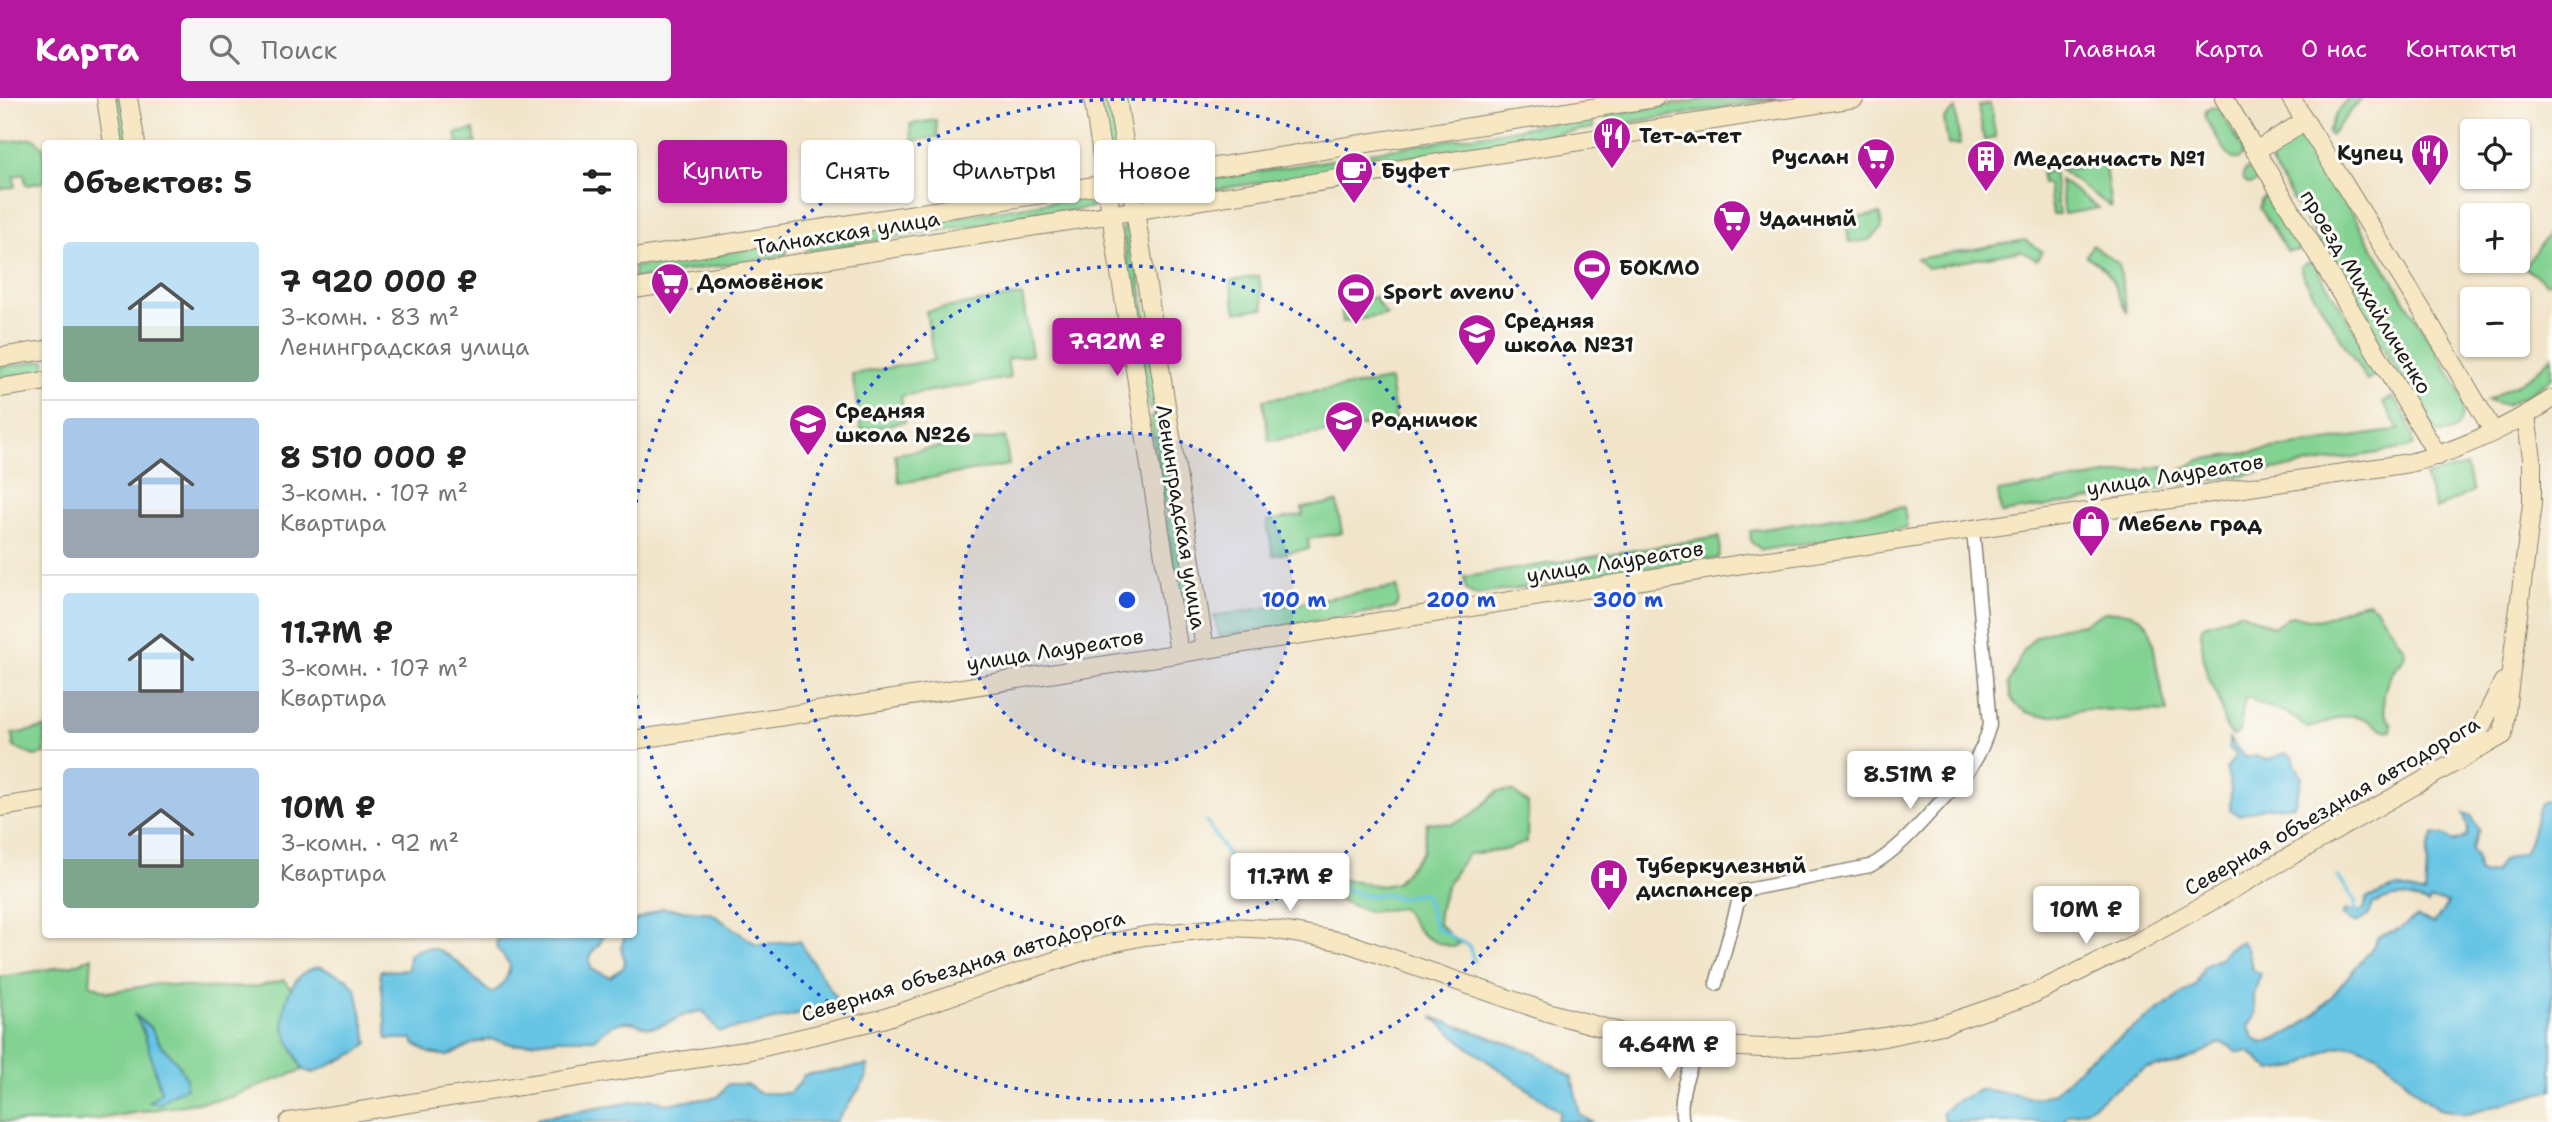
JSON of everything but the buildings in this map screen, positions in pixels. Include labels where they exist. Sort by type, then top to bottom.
[{"type":"street","points":[[106,98],[112,140]]},
{"type":"street","points":[[128,98],[135,140]]},
{"type":"street","name":"Ленинградская улица","points":[[1093,98],[1099,140]]},
{"type":"street","name":"Ленинградская улица","points":[[1117,98],[1124,140]]},
{"type":"street","name":"Талнахская улица","points":[[1215,167],[1655,98]]},
{"type":"street","name":"Талнахская улица","points":[[637,289],[1855,98]]},
{"type":"street","name":"проезд Михайличенко","points":[[2224,98],[2438,456]]},
{"type":"street","name":"проезд Михайличенко","points":[[2291,98],[2493,431]]},
{"type":"street","points":[[2255,151],[2305,121]]},
{"type":"street","name":"Талнахская улица","points":[[637,258],[1094,186]]},
{"type":"street","name":"Ленинградская улица","points":[[1109,203],[1179,653]]},
{"type":"street","name":"Ленинградская улица","points":[[1134,203],[1205,649]]},
{"type":"street","points":[[0,357],[42,351]]},
{"type":"street","points":[[0,388],[42,383]]},
{"type":"street","name":"улица Лауреатов","points":[[637,740],[2409,463],[2438,456],[2526,416],[2552,399]]},
{"type":"street","name":"Северная объездная автодорога","points":[[289,1122],[751,1050],[882,1019],[1102,945],[1144,936],[1229,927],[1271,929],[1344,942],[1476,989],[1592,1026],[1640,1038],[1699,1045],[1763,1048],[1821,1046],[1942,1025],[2033,994],[2125,949],[2445,769],[2480,729],[2512,663],[2532,504],[2532,458],[2526,416]]},
{"type":"street","points":[[1716,984],[1741,891],[1870,866],[1914,832],[1960,784],[1974,764],[1985,744],[1990,726],[1973,529]]},
{"type":"street","points":[[0,807],[42,801]]},
{"type":"street","points":[[1683,1122],[1680,1111],[1685,1083],[1699,1045]]},
{"type":"green space","points":[[112,98],[123,98],[130,140],[119,140]]},
{"type":"green space","points":[[1098,98],[1111,98],[1116,140],[1106,140]]},
{"type":"green space","points":[[1712,98],[1785,98],[1608,126],[1606,115]]},
{"type":"green space","points":[[2348,98],[2362,98],[2330,136],[2328,132],[2337,113]]},
{"type":"green space","points":[[1990,104],[1996,138],[1984,140],[1978,106]]},
{"type":"green space","points":[[2211,107],[2219,109],[2242,147],[2243,155],[2239,159],[2228,155],[2205,118],[2206,111]]},
{"type":"green space","points":[[1955,109],[1960,144],[1948,145],[1944,119]]},
{"type":"green space","points":[[1592,117],[1594,128],[1372,163],[1370,152]]},
{"type":"green space","points":[[936,120],[938,137],[912,140],[910,124]]},
{"type":"green space","points":[[474,130],[476,140],[457,140],[456,133]]},
{"type":"green space","points":[[2304,134],[2457,386],[2462,412],[2457,428],[2450,432],[2438,433],[2430,426],[2267,156]]},
{"type":"green space","points":[[33,138],[42,146],[42,182],[26,185],[24,174],[14,176],[15,187],[0,189],[0,143]]},
{"type":"green space","points":[[1365,155],[1367,166],[1215,190],[1215,178]]},
{"type":"green space","points":[[2101,164],[2105,167],[2111,207],[2060,170]]},
{"type":"green space","points":[[2251,168],[2257,170],[2257,182],[2251,184],[2245,182],[2243,176],[2245,170]]},
{"type":"green space","points":[[2053,171],[2059,214],[2053,215],[2048,184],[2043,184],[2041,173]]},
{"type":"green space","points":[[2060,180],[2099,208],[2064,214]]},
{"type":"green space","points":[[2265,196],[2274,199],[2300,240],[2298,251],[2287,251],[2260,208],[2261,200]]},
{"type":"green space","points":[[1080,198],[1094,198],[1094,207],[809,251],[804,246],[809,240],[1045,203],[1080,203]]},
{"type":"green space","points":[[1880,214],[1882,228],[1869,240],[1849,243],[1846,219]]},
{"type":"green space","points":[[1122,228],[1131,228],[1161,407],[1149,409]]},
{"type":"green space","points":[[2550,232],[2552,281],[2546,283],[2530,271],[2530,259]]},
{"type":"green space","points":[[2025,240],[2042,251],[2037,260],[2021,251],[1928,268],[1916,259]]},
{"type":"green space","points":[[782,244],[788,247],[786,255],[637,279],[637,267]]},
{"type":"green space","points":[[2092,245],[2119,264],[2127,313],[2108,274],[2086,256]]},
{"type":"green space","points":[[2309,262],[2314,264],[2373,360],[2375,374],[2367,381],[2302,275],[2301,266]]},
{"type":"green space","points":[[1259,276],[1264,308],[1236,312],[1230,281]]},
{"type":"green space","points":[[1022,295],[1032,355],[1007,359],[1010,378],[901,396],[905,422],[861,430],[852,374],[934,360],[926,311]]},
{"type":"green space","points":[[1377,297],[1378,304],[1387,315],[1343,322],[1340,303]]},
{"type":"green space","points":[[2552,356],[2552,378],[2525,396],[2505,405],[2487,400],[2532,376]]},
{"type":"green space","points":[[42,360],[42,371],[0,378],[0,367]]},
{"type":"green space","points":[[1390,380],[1396,421],[1269,441],[1263,400]]},
{"type":"green space","points":[[2393,397],[2412,431],[2413,444],[2408,448],[2182,485],[2176,479],[2180,471],[2199,460],[2399,430],[2383,402]]},
{"type":"green space","points":[[1162,415],[1194,614],[1182,616],[1150,417]]},
{"type":"green space","points":[[1005,437],[1009,465],[899,483],[895,454]]},
{"type":"green space","points":[[2164,466],[2167,488],[2001,513],[1998,492]]},
{"type":"green space","points":[[2466,466],[2473,491],[2436,509],[2425,476]]},
{"type":"green space","points":[[1337,502],[1342,533],[1308,539],[1309,549],[1273,555],[1267,521],[1303,515],[1302,508]]},
{"type":"green space","points":[[1904,507],[1907,528],[1762,550],[1751,542],[1750,531]]},
{"type":"green space","points":[[1719,537],[1718,558],[1475,595],[1466,590],[1464,577]]},
{"type":"green space","points":[[1397,587],[1396,608],[1219,636],[1214,616]]},
{"type":"green space","points":[[2368,602],[2376,608],[2405,650],[2403,659],[2390,676],[2385,690],[2385,712],[2392,724],[2391,731],[2356,716],[2308,728],[2288,714],[2259,704],[2250,697],[2245,699],[2238,733],[2233,736],[2229,732],[2205,668],[2201,629],[2204,625],[2241,612],[2273,627],[2290,617],[2321,619]]},
{"type":"green space","points":[[2105,612],[2135,615],[2148,627],[2167,712],[2086,709],[2055,716],[2040,716],[2017,706],[2011,698],[2008,684],[2025,648],[2035,637],[2058,628],[2083,624]]},
{"type":"green space","points":[[42,729],[42,755],[34,756],[14,747],[12,734]]},
{"type":"green space","points":[[1498,791],[1512,791],[1528,803],[1527,842],[1505,850],[1468,854],[1456,871],[1444,894],[1438,923],[1459,944],[1454,947],[1427,938],[1401,908],[1369,912],[1338,900],[1338,879],[1381,886],[1396,883],[1423,851],[1427,822],[1452,824],[1471,816]]},
{"type":"green space","points":[[92,957],[90,984],[108,992],[158,984],[200,988],[254,987],[285,980],[291,989],[283,1025],[303,1070],[227,1098],[78,1122],[0,1122],[0,977],[73,965]],"holes":[[[136,1016],[151,1028],[185,1088],[169,1096],[161,1092],[151,1053]]]},
{"type":"water","points":[[2229,739],[2244,757],[2255,756],[2266,760],[2286,753],[2292,757],[2302,778],[2294,805],[2263,808],[2239,815],[2230,810],[2231,788],[2226,769],[2236,755],[2229,748]]},
{"type":"water","points":[[2552,799],[2552,1090],[2468,1114],[2439,1109],[2421,1096],[2379,1055],[2355,1045],[2335,1047],[2297,1067],[2271,1071],[2250,1052],[2236,1052],[2220,1043],[2171,1065],[2146,1068],[2086,1110],[2068,1115],[2063,1122],[1946,1122],[1942,1113],[1953,1103],[1981,1089],[2036,1098],[2054,1093],[2085,1062],[2196,984],[2204,966],[2221,958],[2228,949],[2241,941],[2247,949],[2254,971],[2261,973],[2254,994],[2255,1016],[2248,1026],[2254,1038],[2261,1043],[2292,1031],[2325,1004],[2378,937],[2399,929],[2417,917],[2434,924],[2448,903],[2430,900],[2428,904],[2413,898],[2388,898],[2373,904],[2369,915],[2356,923],[2342,915],[2345,910],[2364,910],[2367,898],[2397,887],[2425,894],[2428,849],[2434,834],[2447,836],[2454,842],[2466,837],[2468,827],[2463,813],[2471,815],[2479,830],[2471,849],[2477,859],[2478,871],[2484,874],[2495,872],[2503,860],[2525,852],[2541,803]]},
{"type":"water","points":[[662,908],[711,913],[757,945],[799,941],[838,1001],[828,1008],[719,1032],[703,1011],[652,1027],[628,1022],[617,1024],[595,1039],[558,1039],[515,1045],[491,1039],[474,1043],[448,1056],[429,1053],[412,1039],[387,1039],[380,971],[408,970],[409,955],[421,949],[433,948],[443,952],[492,993],[504,981],[510,965],[497,948],[496,941],[504,938],[603,938],[591,955],[591,969],[610,977],[624,967],[621,948],[624,938],[637,938],[637,920]]},
{"type":"water","points":[[320,967],[348,979],[356,990],[368,1043],[358,1052],[313,1073],[303,1070],[291,1046],[286,1034],[284,1014],[288,996],[297,980],[311,969]]},
{"type":"water","points":[[134,1014],[151,1028],[186,1078],[186,1088],[160,1104],[149,1102],[161,1092],[143,1029]]},
{"type":"water","points":[[1432,1017],[1533,1052],[1572,1077],[1580,1115],[1592,1122],[1557,1122],[1560,1112],[1473,1051]]},
{"type":"water","points":[[868,1065],[866,1079],[836,1122],[536,1122],[539,1118],[651,1099],[666,1104],[718,1097],[728,1084],[747,1084],[759,1093],[789,1093],[804,1075]]},
{"type":"waterway","points":[[1206,821],[1246,883],[1280,891],[1299,892],[1330,883],[1365,896],[1382,894],[1401,898],[1422,893],[1436,928],[1469,946],[1474,961]]},
{"type":"waterway","points":[[2338,877],[2355,900],[2355,912]]},
{"type":"place","name":"Тет-а-тет","points":[[1612,170]]},
{"type":"place","name":"Купец","points":[[2430,187]]},
{"type":"place","name":"Руслан","points":[[1876,191]]},
{"type":"place","name":"Медсанчасть №1","points":[[1986,193]]},
{"type":"place","name":"Буфет","points":[[1354,205]]},
{"type":"place","name":"Удачный","points":[[1732,253]]},
{"type":"place","name":"БОКМО","points":[[1592,302]]},
{"type":"place","name":"Домовёнок","points":[[670,316]]},
{"type":"place","name":"Sport avenu","points":[[1356,326]]},
{"type":"place","name":"Средняя школа №31","points":[[1477,367]]},
{"type":"place","name":"Родничок","points":[[1344,454]]},
{"type":"place","name":"Средняя школа №26","points":[[808,457]]},
{"type":"place","name":"Мебель град","points":[[2091,558]]},
{"type":"place","name":"Туберкулезный диспансер","points":[[1609,912]]}]
